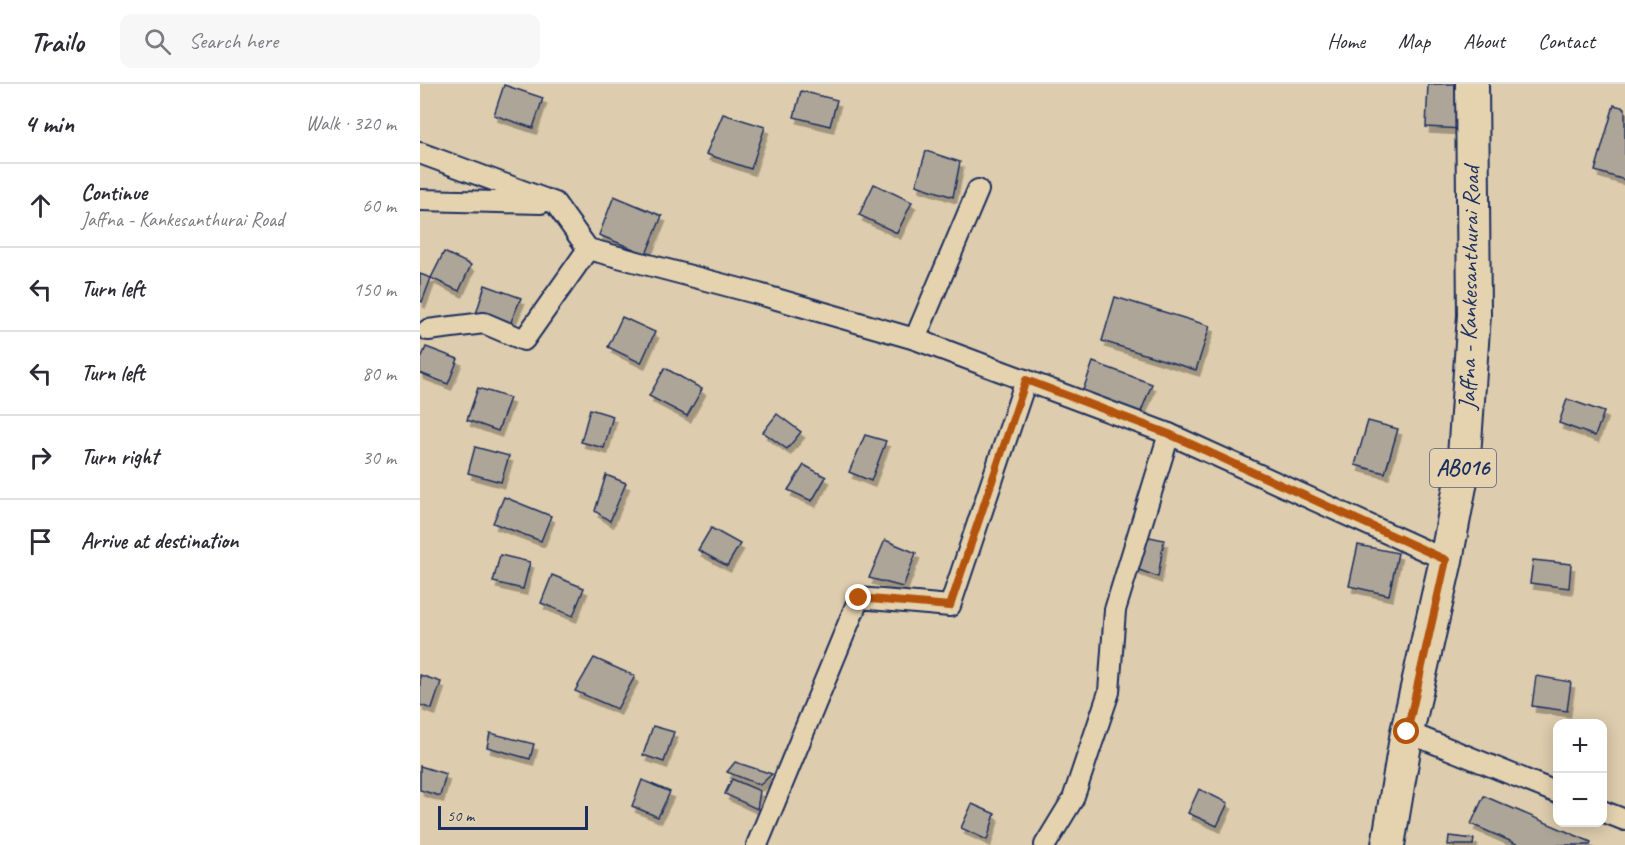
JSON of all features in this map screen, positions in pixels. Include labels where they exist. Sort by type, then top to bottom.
[{"type":"main road","name":"Jaffna - Kankesanthurai Road","points":[[1388,845],[1407,732],[1446,560],[1463,470],[1474,315],[1472,84]]},
{"type":"street","points":[[420,153],[555,203],[588,249],[759,294],[915,339],[1169,434],[1446,560]]},
{"type":"street","points":[[915,339],[978,190]]},
{"type":"street","points":[[420,200],[555,203]]},
{"type":"street","points":[[428,330],[484,323],[524,340],[588,249]]},
{"type":"street","points":[[757,845],[859,598],[950,606],[1026,380]]},
{"type":"street","points":[[1045,845],[1073,799],[1108,692],[1115,610],[1169,434]]},
{"type":"street","points":[[1407,732],[1553,791]]},
{"type":"street","points":[[1607,813],[1625,820]]},
{"type":"building","points":[[1428,84],[1465,84],[1463,129],[1426,127]]},
{"type":"building","points":[[504,85],[543,98],[533,128],[494,115]]},
{"type":"building","points":[[801,91],[837,100],[830,126],[794,117]]},
{"type":"building","points":[[1614,105],[1625,108],[1625,180],[1595,171]]},
{"type":"building","points":[[723,114],[765,127],[751,169],[706,154]]},
{"type":"building","points":[[926,151],[960,162],[953,197],[916,185]]},
{"type":"building","points":[[874,184],[912,202],[897,233],[859,215]]},
{"type":"building","points":[[614,196],[662,216],[646,254],[599,235]]},
{"type":"building","points":[[444,252],[471,265],[459,291],[431,278]]},
{"type":"building","points":[[420,274],[431,278],[422,302],[420,301]]},
{"type":"building","points":[[485,285],[521,298],[510,324],[476,314]]},
{"type":"building","points":[[1115,297],[1210,326],[1196,370],[1102,341]]},
{"type":"building","points":[[622,317],[655,332],[641,363],[608,347]]},
{"type":"building","points":[[426,347],[458,359],[448,384],[420,373],[420,361]]},
{"type":"building","points":[[1093,362],[1152,384],[1140,414],[1082,393]]},
{"type":"building","points":[[665,368],[702,389],[687,416],[649,396]]},
{"type":"building","points":[[478,388],[510,398],[498,431],[467,420]]},
{"type":"building","points":[[1567,399],[1604,412],[1595,436],[1559,423]]},
{"type":"building","points":[[590,409],[613,416],[604,448],[581,442]]},
{"type":"building","points":[[777,414],[801,432],[787,449],[763,432]]},
{"type":"building","points":[[1368,421],[1398,429],[1385,473],[1355,465]]},
{"type":"building","points":[[865,435],[886,441],[871,481],[849,472]]},
{"type":"building","points":[[475,447],[509,456],[501,482],[468,473]]},
{"type":"building","points":[[804,465],[826,477],[812,501],[788,490]]},
{"type":"building","points":[[606,475],[626,483],[610,521],[595,511]]},
{"type":"building","points":[[504,497],[551,516],[541,541],[493,523]]},
{"type":"building","points":[[711,528],[740,544],[727,566],[698,550]]},
{"type":"building","points":[[1145,536],[1164,540],[1158,577],[1134,568]]},
{"type":"building","points":[[885,540],[916,553],[903,587],[869,578]]},
{"type":"building","points":[[1358,545],[1398,553],[1389,595],[1349,586]]},
{"type":"building","points":[[500,555],[530,562],[523,589],[493,582]]},
{"type":"building","points":[[1533,560],[1571,564],[1569,588],[1530,583]]},
{"type":"building","points":[[552,575],[584,588],[573,616],[541,603]]},
{"type":"building","points":[[594,658],[635,676],[617,709],[575,691]]},
{"type":"building","points":[[420,675],[441,682],[432,709],[420,705]]},
{"type":"building","points":[[1536,676],[1571,682],[1567,711],[1532,706]]},
{"type":"building","points":[[653,726],[674,732],[664,762],[643,755]]},
{"type":"building","points":[[490,733],[534,744],[530,759],[487,747]]},
{"type":"building","points":[[735,762],[772,774],[760,785],[727,772]]},
{"type":"building","points":[[420,766],[446,774],[440,796],[420,790]]},
{"type":"building","points":[[732,779],[760,791],[757,809],[725,794]]},
{"type":"building","points":[[642,780],[670,792],[658,817],[632,806]]},
{"type":"building","points":[[1199,789],[1228,803],[1217,826],[1188,813]]},
{"type":"building","points":[[1484,796],[1591,842],[1590,845],[1519,845],[1471,824]]},
{"type":"building","points":[[972,804],[995,814],[987,840],[961,828]]},
{"type":"building","points":[[1449,836],[1474,839],[1473,845],[1448,845]]},
{"type":"route","points":[[859,598],[950,606],[1026,380],[1169,434],[1446,560],[1407,732]]}]
